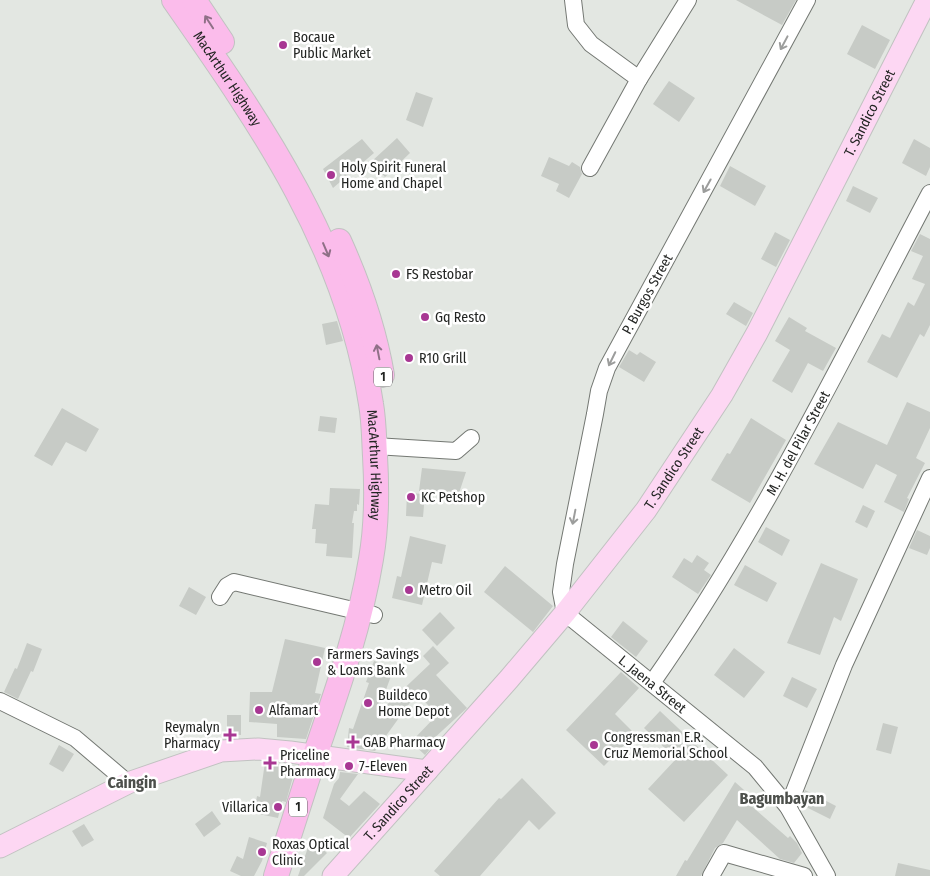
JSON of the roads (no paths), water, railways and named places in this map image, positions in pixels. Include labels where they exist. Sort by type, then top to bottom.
[{"type":"highway","name":"MacArthur Highway","points":[[174,0],[259,124],[300,196],[324,245],[336,273],[358,340],[382,446]]},
{"type":"highway","name":"MacArthur Highway","points":[[194,0],[272,118],[319,198],[347,258],[366,307],[375,336],[382,375],[382,446],[390,513],[388,540],[367,614],[346,664],[291,876]]},
{"type":"highway","name":"MacArthur Highway","points":[[276,876],[323,756]]},
{"type":"main road","name":"T. Sandico Street","points":[[333,876],[510,679],[646,510],[722,395],[784,282],[927,0]]},
{"type":"main road","points":[[0,847],[128,783],[221,751],[258,749],[427,771]]},
{"type":"street","points":[[573,0],[576,25],[591,44],[639,79]]},
{"type":"street","points":[[590,168],[639,79],[688,0]]},
{"type":"street","name":"P. Burgos Street","points":[[565,613],[562,592],[565,564],[600,391],[608,368],[807,0]]},
{"type":"street","name":"M. H. del Pilar Street","points":[[652,683],[692,625],[748,534],[930,193]]},
{"type":"street","points":[[382,446],[456,451],[471,438]]},
{"type":"street","points":[[788,807],[844,665],[930,478]]},
{"type":"street","points":[[220,597],[227,586],[234,582],[367,614]]},
{"type":"street","name":"L. Jaena Street","points":[[565,613],[756,767],[788,807],[827,876]]},
{"type":"street","points":[[0,701],[75,738],[128,783]]},
{"type":"street","points":[[711,876],[724,853],[804,876]]},
{"type":"place","name":"Bocaue Public Market","points":[[283,45]]},
{"type":"place","name":"Holy Spirit Funeral Home and Chapel","points":[[331,175]]},
{"type":"place","name":"FS Restobar","points":[[396,274]]},
{"type":"place","name":"Gq Resto","points":[[425,317]]},
{"type":"place","name":"R10 Grill","points":[[409,358]]},
{"type":"place","name":"KC Petshop","points":[[411,497]]},
{"type":"place","name":"Metro Oil","points":[[409,590]]},
{"type":"place","name":"Farmers Savings & Loans Bank","points":[[317,662]]},
{"type":"place","name":"Buildeco Home Depot","points":[[368,703]]},
{"type":"place","name":"Alfamart","points":[[259,710]]},
{"type":"place","name":"Reymalyn Pharmacy","points":[[230,735]]},
{"type":"place","name":"GAB Pharmacy","points":[[353,742]]},
{"type":"place","name":"Congressman E.R. Cruz Memorial School","points":[[594,745]]},
{"type":"place","name":"Priceline Pharmacy","points":[[270,763]]},
{"type":"place","name":"7-Eleven","points":[[349,766]]},
{"type":"place","name":"Villarica","points":[[278,807]]},
{"type":"place","name":"Roxas Optical Clinic","points":[[262,852]]},
{"type":"district","name":"Caingin","points":[[132,782]]},
{"type":"district","name":"Bagumbayan","points":[[782,798]]}]
